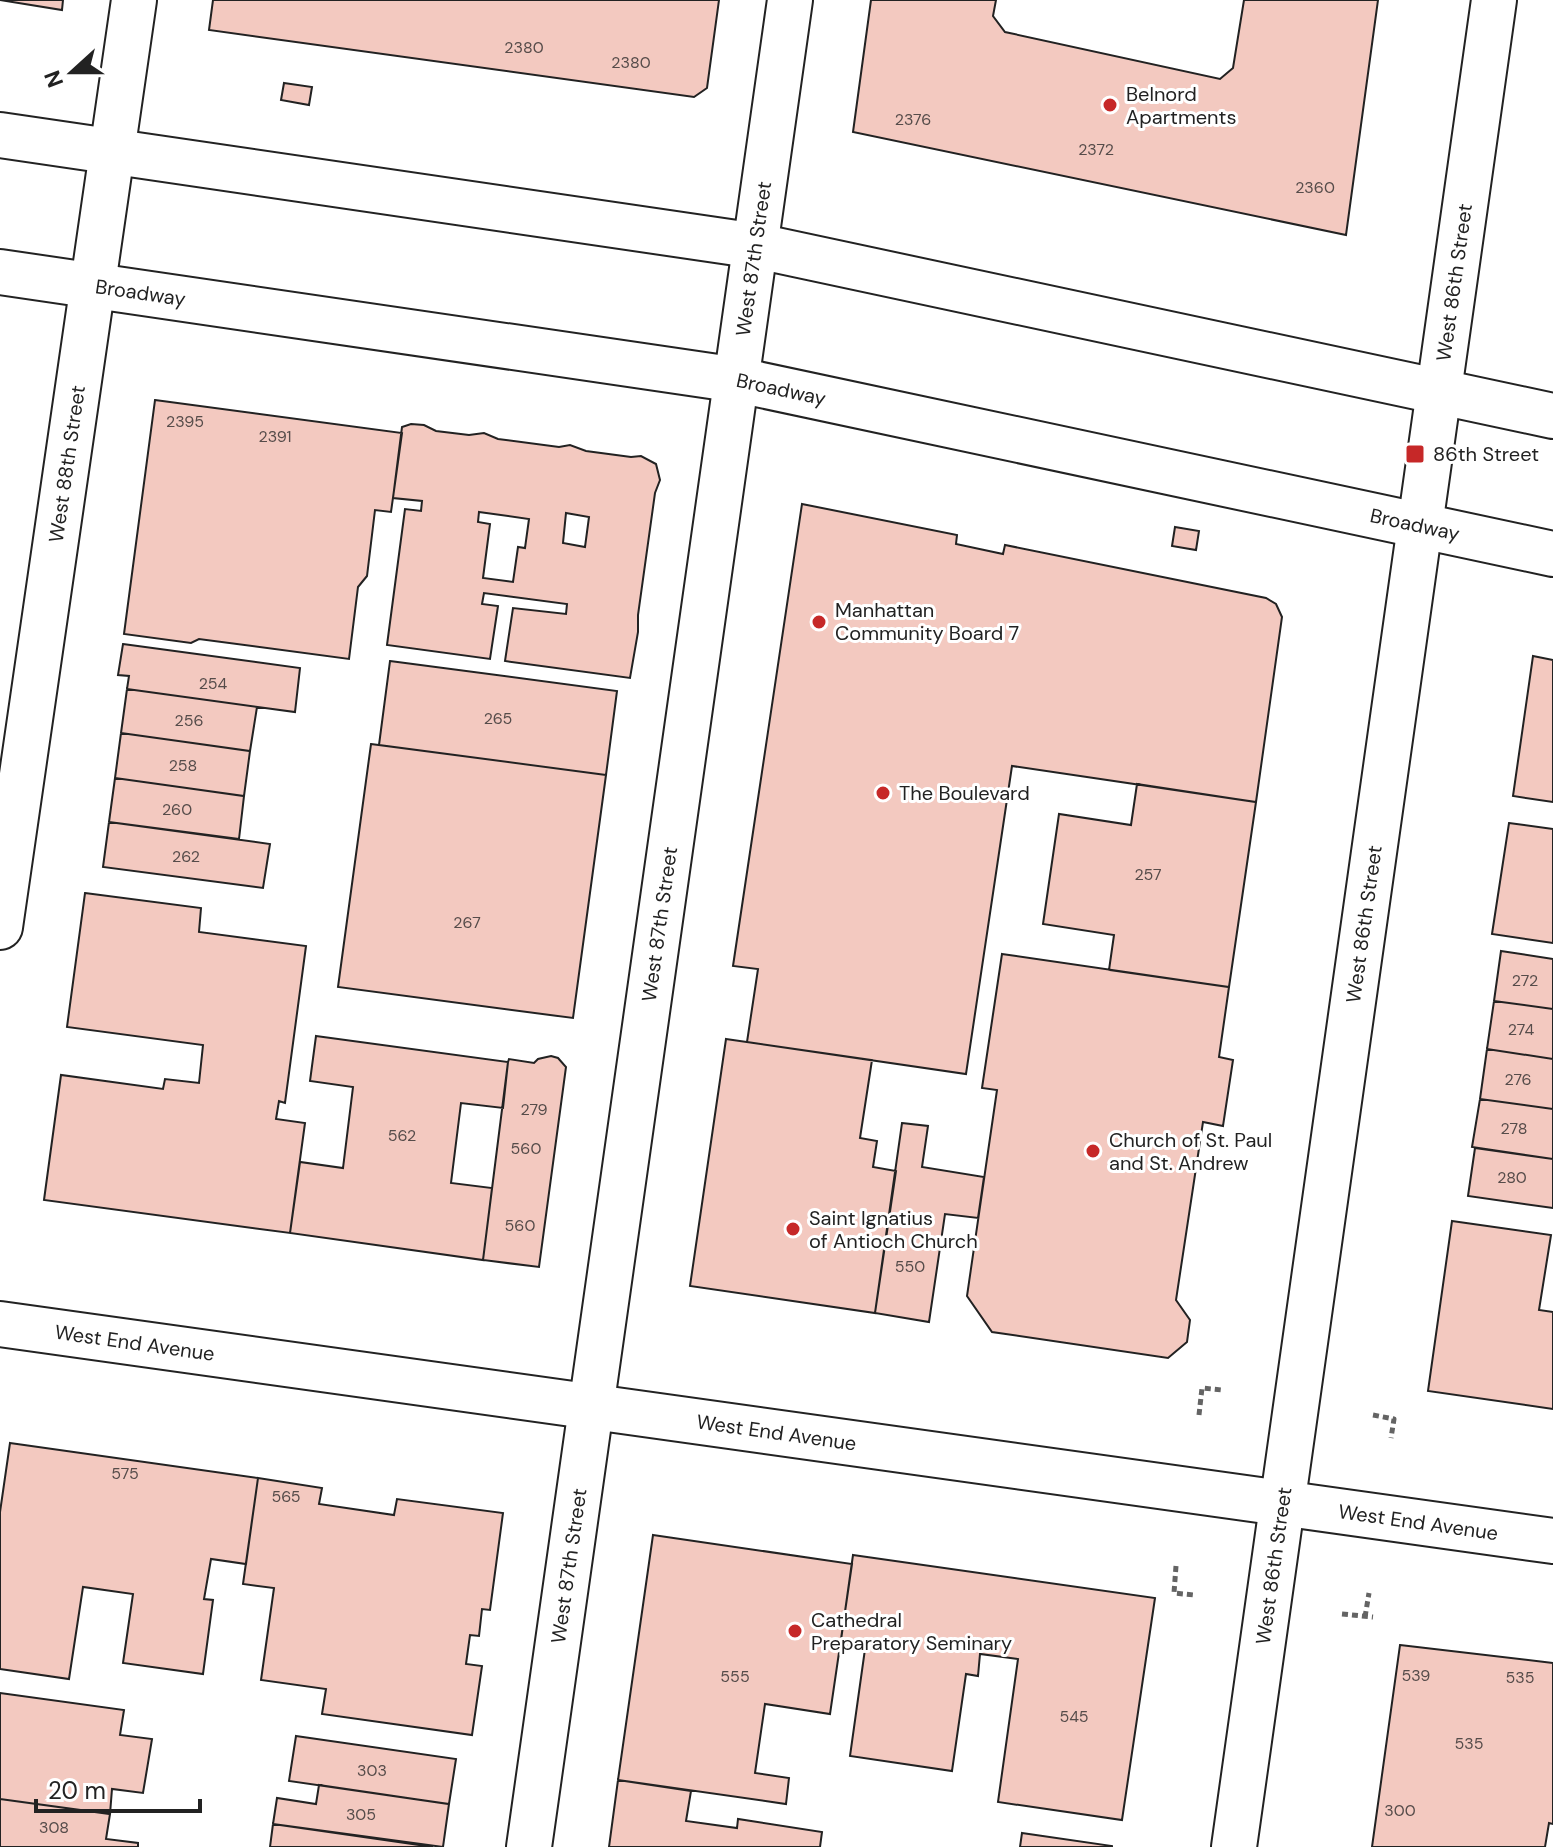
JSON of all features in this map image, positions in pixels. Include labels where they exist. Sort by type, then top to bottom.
[{"type":"main road","name":"West 88th Street","points":[[0,927],[134,0]]},
{"type":"main road","name":"West 87th Street","points":[[529,1847],[790,0]]},
{"type":"main road","name":"West 86th Street","points":[[1234,1847],[1494,0]]},
{"type":"main road","points":[[0,135],[757,246],[1553,416]]},
{"type":"main road","name":"Broadway","points":[[0,272],[738,380],[1553,554]]},
{"type":"main road","name":"West End Avenue","points":[[0,1324],[1553,1541]]},
{"type":"path","points":[[1199,1415],[1202,1388],[1222,1390]]},
{"type":"path","points":[[1373,1415],[1394,1419],[1391,1438]]},
{"type":"path","points":[[1176,1566],[1174,1593],[1194,1595]]},
{"type":"path","points":[[1365,1617],[1369,1593]]},
{"type":"path","points":[[1342,1614],[1373,1617]]},
{"type":"building","points":[[0,0],[63,0],[62,10]]},
{"type":"building","points":[[213,0],[719,0],[707,88],[694,97],[209,30]]},
{"type":"building","name":"Belnord Apartments","points":[[871,0],[996,0],[993,16],[1005,32],[1220,79],[1233,68],[1244,0],[1378,0],[1346,235],[853,132]]},
{"type":"building","points":[[284,83],[312,87],[309,105],[281,100]]},
{"type":"building","points":[[155,400],[402,433],[391,512],[375,510],[367,576],[358,587],[349,659],[199,639],[191,643],[124,634]]},
{"type":"building","points":[[424,425],[436,431],[469,435],[484,433],[498,439],[559,447],[570,445],[586,451],[641,456],[656,464],[660,480],[655,493],[630,678],[505,661],[513,608],[566,614],[567,604],[484,593],[482,604],[498,606],[490,659],[387,645],[405,509],[421,511],[422,501],[393,498],[402,427]],"holes":[[[479,512],[529,519],[525,548],[518,547],[513,582],[483,578],[490,524],[478,522]],[[566,513],[589,517],[585,547],[563,543]]]},
{"type":"building","name":"The Boulevard","points":[[802,504],[957,535],[956,544],[1003,554],[1005,545],[1266,598],[1276,604],[1282,617],[1256,802],[1012,766],[966,1074],[747,1042],[758,969],[733,966]]},
{"type":"building","points":[[1175,527],[1199,531],[1196,550],[1172,546]]},
{"type":"building","points":[[123,644],[300,668],[295,712],[127,689],[129,676],[118,675]]},
{"type":"building","points":[[1533,656],[1553,660],[1553,802],[1513,796]]},
{"type":"building","points":[[390,661],[617,691],[606,775],[379,745]]},
{"type":"building","points":[[127,689],[257,707],[250,751],[121,733]]},
{"type":"building","points":[[121,733],[250,751],[244,796],[115,778]]},
{"type":"building","points":[[371,744],[606,775],[573,1018],[338,987]]},
{"type":"building","points":[[115,778],[244,796],[239,839],[109,822]]},
{"type":"building","points":[[1137,784],[1256,802],[1229,987],[1109,970],[1114,935],[1043,924],[1059,814],[1131,825]]},
{"type":"building","points":[[109,822],[270,844],[263,888],[103,867]]},
{"type":"building","points":[[1509,823],[1553,829],[1553,943],[1492,934]]},
{"type":"building","points":[[85,893],[201,908],[199,932],[306,946],[285,1103],[279,1101],[276,1119],[305,1123],[290,1233],[44,1200],[61,1075],[163,1089],[165,1079],[199,1083],[203,1045],[67,1027]]},
{"type":"building","points":[[1501,951],[1553,959],[1553,1009],[1494,1001]]},
{"type":"building","name":"Church of St. Paul and St. Andrew","points":[[1002,954],[1229,987],[1219,1057],[1233,1060],[1223,1126],[1203,1122],[1176,1300],[1190,1320],[1187,1342],[1168,1358],[992,1332],[967,1296],[997,1090],[982,1088]]},
{"type":"building","points":[[1494,1001],[1553,1009],[1553,1059],[1487,1049]]},
{"type":"building","points":[[316,1036],[508,1062],[503,1108],[461,1103],[451,1183],[492,1188],[483,1260],[290,1233],[300,1162],[343,1168],[353,1087],[310,1081]]},
{"type":"building","name":"Saint Ignatius of Antioch Church","points":[[726,1039],[872,1060],[860,1138],[877,1141],[873,1167],[896,1171],[875,1313],[690,1286]]},
{"type":"building","points":[[1487,1049],[1553,1059],[1553,1109],[1480,1099]]},
{"type":"building","points":[[551,1056],[558,1058],[566,1067],[539,1267],[483,1260],[509,1059],[534,1063]]},
{"type":"building","points":[[1480,1099],[1553,1109],[1553,1159],[1472,1147]]},
{"type":"building","points":[[902,1123],[928,1126],[922,1167],[984,1177],[978,1218],[945,1214],[929,1322],[875,1313]]},
{"type":"building","points":[[1475,1148],[1553,1159],[1553,1208],[1468,1196]]},
{"type":"building","points":[[1452,1221],[1551,1235],[1539,1310],[1553,1312],[1553,1409],[1428,1391]]},
{"type":"building","points":[[10,1443],[258,1478],[246,1564],[211,1559],[204,1599],[213,1600],[203,1674],[123,1663],[133,1594],[83,1587],[69,1679],[0,1669],[0,1512]]},
{"type":"building","points":[[258,1478],[322,1488],[319,1504],[394,1515],[397,1499],[503,1513],[490,1610],[482,1609],[479,1636],[470,1635],[466,1664],[482,1666],[472,1735],[322,1714],[326,1689],[261,1680],[274,1588],[243,1584]]},
{"type":"building","points":[[653,1535],[852,1564],[830,1714],[765,1704],[755,1773],[789,1778],[786,1804],[618,1780]]},
{"type":"building","points":[[853,1555],[1155,1598],[1122,1820],[998,1802],[1018,1659],[980,1654],[978,1676],[966,1674],[952,1771],[850,1756],[866,1642],[850,1640],[848,1649],[840,1647]]},
{"type":"building","points":[[1400,1645],[1553,1663],[1553,1824],[1549,1823],[1545,1847],[1372,1847]]},
{"type":"building","points":[[0,1693],[124,1710],[120,1735],[152,1739],[143,1793],[112,1789],[110,1814],[0,1799]]},
{"type":"building","points":[[296,1736],[456,1759],[449,1804],[289,1781]]},
{"type":"building","points":[[618,1780],[691,1791],[686,1821],[737,1828],[738,1819],[822,1832],[820,1847],[609,1847]]},
{"type":"building","points":[[319,1785],[449,1804],[443,1847],[273,1824],[277,1798],[316,1804]]},
{"type":"building","points":[[0,1799],[110,1814],[106,1839],[138,1843],[138,1847],[0,1847]]},
{"type":"building","points":[[273,1824],[433,1847],[270,1847]]},
{"type":"building","points":[[1022,1833],[1112,1846],[1112,1847],[1020,1847]]},
{"type":"place","name":"Belnord Apartments","points":[[1110,105]]},
{"type":"place","name":"86th Street","points":[[1415,454]]},
{"type":"place","name":"Manhattan Community Board 7","points":[[819,622]]},
{"type":"place","name":"The Boulevard","points":[[883,793]]},
{"type":"place","name":"Church of St. Paul and St. Andrew","points":[[1093,1151]]},
{"type":"place","name":"Saint Ignatius of Antioch Church","points":[[793,1229]]},
{"type":"place","name":"Cathedral Preparatory Seminary","points":[[795,1631]]}]
